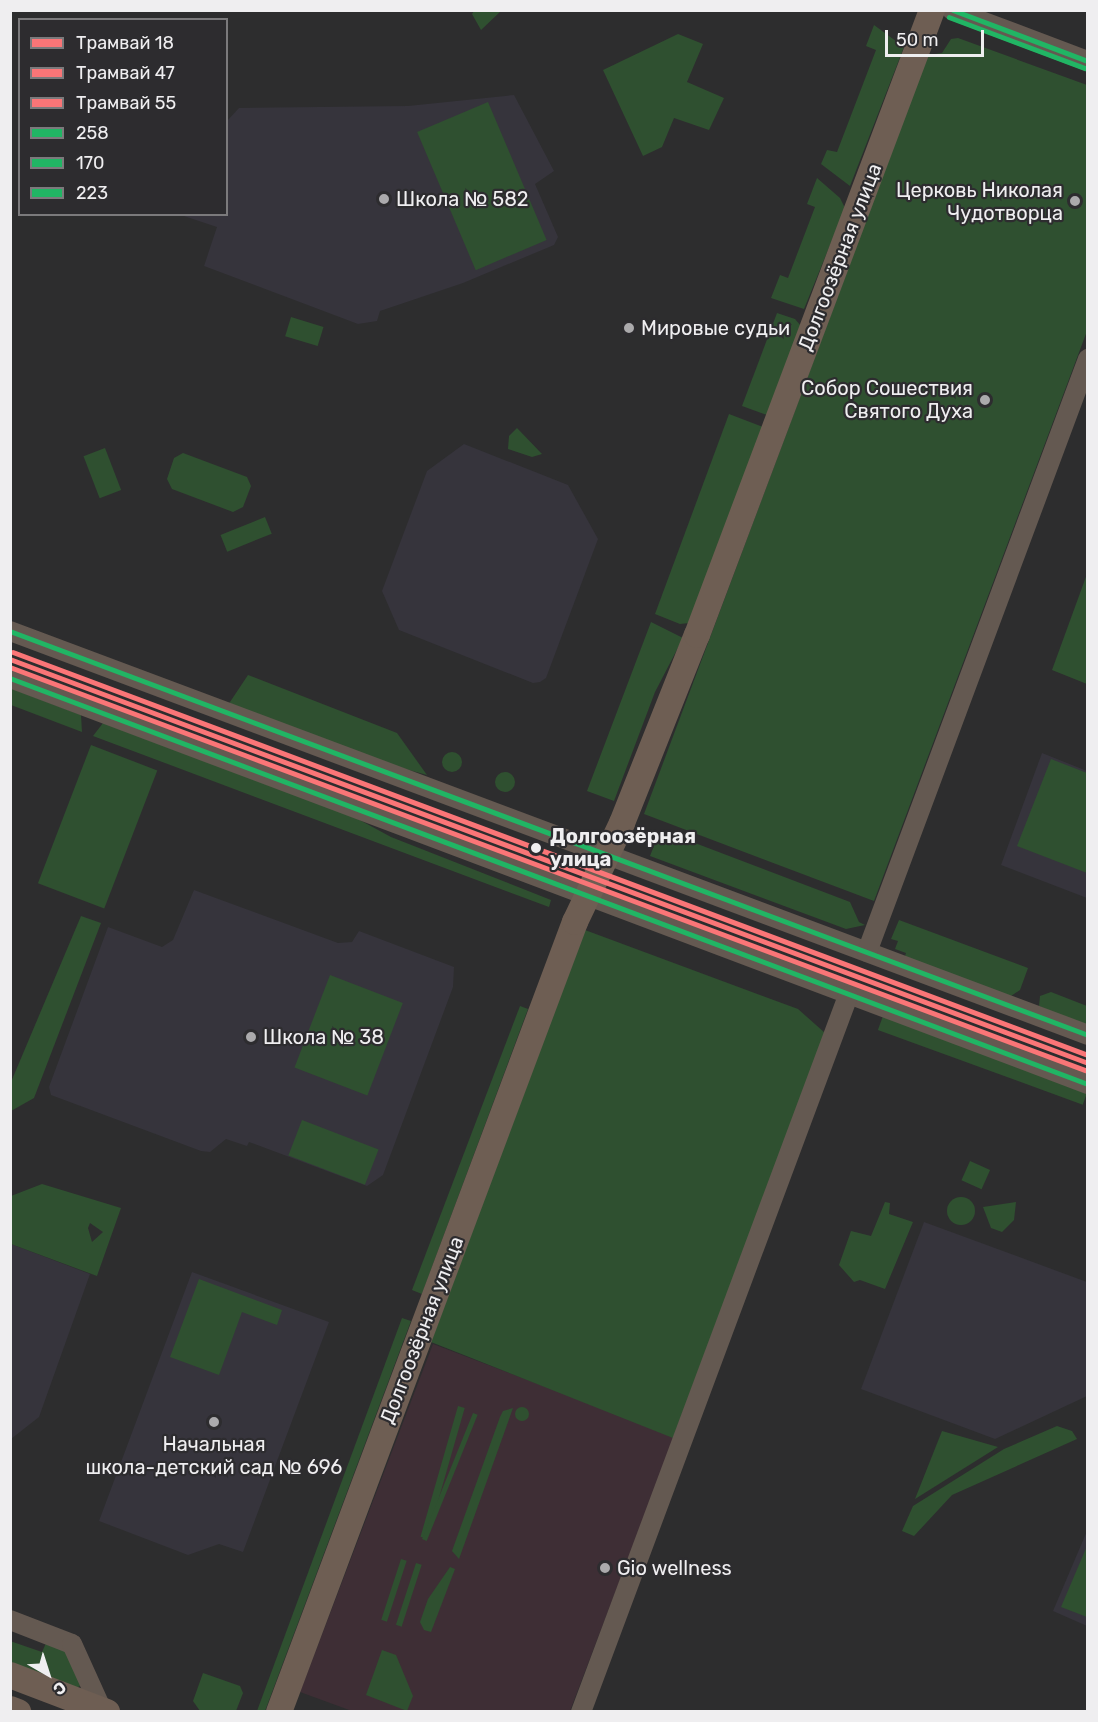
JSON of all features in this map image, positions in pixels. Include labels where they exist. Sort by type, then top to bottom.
[{"type":"main road","name":"Долгоозёрная улица","points":[[279,1712],[587,897],[608,855],[697,635],[932,10]]},
{"type":"main road","points":[[10,1675],[105,1711]]},
{"type":"main road","points":[[10,1708],[18,1712]]},
{"type":"street","points":[[952,10],[1088,61]]},
{"type":"street","points":[[867,952],[1088,359]]},
{"type":"street","points":[[10,631],[1088,1035]]},
{"type":"street","points":[[10,678],[848,996],[1088,1084]]},
{"type":"street","points":[[581,1712],[848,996]]},
{"type":"street","points":[[10,1620],[72,1644],[105,1711]]},
{"type":"shaded area","name":"Школа № 582","points":[[514,95],[554,171],[535,184],[558,237],[554,245],[463,283],[380,311],[377,321],[358,324],[204,266],[217,227],[184,216],[228,216],[228,120],[239,108],[408,106]]},
{"type":"shaded area","points":[[464,444],[568,485],[598,539],[546,678],[540,682],[533,683],[399,630],[382,591],[427,471]]},
{"type":"shaded area","points":[[1042,753],[1087,771],[1087,898],[1001,865]]},
{"type":"shaded area","name":"Школа № 38","points":[[194,890],[338,943],[352,942],[359,931],[454,967],[453,987],[383,1175],[367,1186],[249,1142],[247,1146],[226,1139],[210,1152],[201,1151],[51,1095],[49,1087],[108,927],[162,947],[173,940]]},
{"type":"shaded area","points":[[924,1222],[1087,1282],[1087,1396],[995,1439],[861,1389]]},
{"type":"shaded area","points":[[11,1244],[90,1274],[39,1417],[11,1439]]},
{"type":"shaded area","name":"Начальная школа-детский сад № 696","points":[[192,1272],[329,1322],[243,1552],[219,1544],[188,1555],[99,1521]]},
{"type":"shaded area","points":[[433,1344],[675,1436],[570,1711],[352,1711],[300,1692]]},
{"type":"shaded area","points":[[1087,1531],[1087,1626],[1053,1611]]},
{"type":"green space","points":[[474,10],[501,11],[481,30],[472,14]]},
{"type":"green space","points":[[874,25],[904,47],[850,186],[821,164],[827,150],[837,152],[876,50],[866,46]]},
{"type":"green space","points":[[678,34],[703,44],[687,82],[724,98],[709,130],[674,118],[662,147],[643,156],[603,70]]},
{"type":"green space","points":[[958,38],[1087,85],[1087,331],[874,901],[644,814],[928,55],[942,53],[951,39]]},
{"type":"green space","points":[[488,102],[547,240],[476,270],[417,132]]},
{"type":"green space","points":[[817,178],[840,198],[845,208],[804,309],[771,298],[780,275],[788,278],[815,207],[807,204]]},
{"type":"green space","points":[[777,313],[795,319],[801,326],[767,415],[742,406]]},
{"type":"green space","points":[[291,317],[324,327],[318,346],[285,336]]},
{"type":"green space","points":[[729,414],[763,427],[689,623],[680,624],[655,614]]},
{"type":"green space","points":[[517,428],[542,454],[532,457],[508,449],[509,436]]},
{"type":"green space","points":[[105,448],[121,490],[100,498],[84,456]]},
{"type":"green space","points":[[183,453],[247,477],[251,486],[243,507],[233,512],[172,489],[167,479],[174,458]]},
{"type":"green space","points":[[265,517],[272,534],[227,552],[220,535]]},
{"type":"green space","points":[[1087,574],[1087,684],[1052,670]]},
{"type":"green space","points":[[651,622],[683,638],[655,692],[614,801],[587,791]]},
{"type":"green space","points":[[248,675],[397,733],[427,775],[380,762],[228,705]]},
{"type":"green space","points":[[10,688],[81,715],[82,732],[11,705]]},
{"type":"green space","points":[[103,723],[356,818],[391,837],[551,900],[549,907],[93,736]]},
{"type":"green space","points":[[91,745],[157,770],[104,909],[38,883]]},
{"type":"green space","points":[[452,752],[459,755],[462,762],[459,769],[452,772],[445,769],[442,762],[445,755]]},
{"type":"green space","points":[[1051,759],[1087,773],[1087,873],[1017,846]]},
{"type":"green space","points":[[505,772],[512,775],[515,782],[512,789],[505,792],[498,789],[495,782],[498,775]]},
{"type":"green space","points":[[666,832],[850,902],[859,922],[865,925],[846,929],[650,856],[659,833]]},
{"type":"green space","points":[[81,916],[101,923],[34,1098],[11,1111],[11,1082]]},
{"type":"green space","points":[[899,920],[1028,968],[1020,990],[1011,996],[904,959],[906,953],[895,949],[898,941],[891,939]]},
{"type":"green space","points":[[585,930],[798,1009],[825,1033],[673,1438],[431,1342]]},
{"type":"green space","points":[[330,975],[403,1003],[367,1095],[295,1067]]},
{"type":"green space","points":[[1051,992],[1087,1006],[1087,1027],[1039,1006],[1040,996]]},
{"type":"green space","points":[[520,1006],[528,1009],[422,1294],[412,1290]]},
{"type":"green space","points":[[883,1016],[1088,1091],[1083,1105],[878,1030]]},
{"type":"green space","points":[[302,1120],[379,1149],[365,1185],[288,1155]]},
{"type":"green space","points":[[970,1161],[990,1170],[982,1189],[961,1180]]},
{"type":"green space","points":[[42,1184],[121,1208],[97,1276],[11,1244],[11,1196]],"holes":[[[90,1223],[103,1232],[92,1242],[88,1228]]]},
{"type":"green space","points":[[961,1197],[971,1201],[975,1211],[971,1221],[961,1225],[951,1221],[947,1211],[951,1201]]},
{"type":"green space","points":[[885,1202],[890,1203],[889,1214],[913,1222],[885,1289],[860,1280],[854,1282],[839,1265],[851,1231],[871,1236]]},
{"type":"green space","points":[[1016,1202],[1014,1220],[1002,1232],[991,1228],[983,1207]]},
{"type":"green space","points":[[199,1279],[282,1310],[277,1325],[242,1312],[219,1375],[170,1357]]},
{"type":"green space","points":[[402,1318],[411,1321],[265,1711],[257,1711]]},
{"type":"green space","points":[[458,1406],[465,1408],[427,1539],[421,1537]]},
{"type":"green space","points":[[522,1407],[527,1409],[529,1414],[527,1419],[522,1421],[517,1419],[515,1414],[517,1409]]},
{"type":"green space","points":[[513,1408],[459,1559],[452,1551],[500,1417],[503,1411]]},
{"type":"green space","points":[[473,1413],[478,1415],[427,1541],[422,1539]]},
{"type":"green space","points":[[1057,1426],[1072,1431],[1077,1439],[952,1495],[914,1536],[902,1531],[913,1506],[1004,1449]]},
{"type":"green space","points":[[942,1431],[998,1447],[915,1499]]},
{"type":"green space","points":[[1087,1546],[1088,1617],[1061,1607]]},
{"type":"green space","points":[[401,1559],[407,1561],[387,1622],[381,1620]]},
{"type":"green space","points":[[416,1563],[422,1565],[402,1627],[396,1625]]},
{"type":"green space","points":[[450,1567],[455,1569],[431,1632],[424,1630],[420,1622],[428,1599]]},
{"type":"green space","points":[[10,1641],[42,1652],[47,1641],[65,1651],[81,1680],[80,1686],[73,1690],[11,1667]]},
{"type":"green space","points":[[382,1650],[396,1655],[413,1696],[407,1711],[366,1695]]},
{"type":"green space","points":[[203,1673],[240,1686],[243,1693],[236,1711],[200,1711],[193,1701]]},
{"type":"tram line","name":"55","points":[[13,652],[1088,1055]]},
{"type":"tram line","name":"18","points":[[10,659],[1088,1063]]},
{"type":"tram line","name":"47","points":[[10,667],[1085,1070]]},
{"type":"transit line","name":"170","points":[[953,10],[1088,61]]},
{"type":"transit line","name":"223","points":[[949,17],[1085,68]]},
{"type":"transit line","name":"258","points":[[10,631],[1088,1035]]},
{"type":"transit line","name":"258","points":[[10,678],[1088,1084]]},
{"type":"place","name":"Школа № 582","points":[[384,199]]},
{"type":"place","name":"Церковь Николая Чудотворца","points":[[1075,201]]},
{"type":"place","name":"Мировые судьи","points":[[629,328]]},
{"type":"place","name":"Собор Сошествия Святого Духа","points":[[985,400]]},
{"type":"place","name":"Долгоозёрная улица","points":[[536,848]]},
{"type":"place","name":"Школа № 38","points":[[251,1037]]},
{"type":"place","name":"Начальная школа-детский сад № 696","points":[[214,1422]]},
{"type":"place","name":"Gio wellness","points":[[605,1568]]}]
